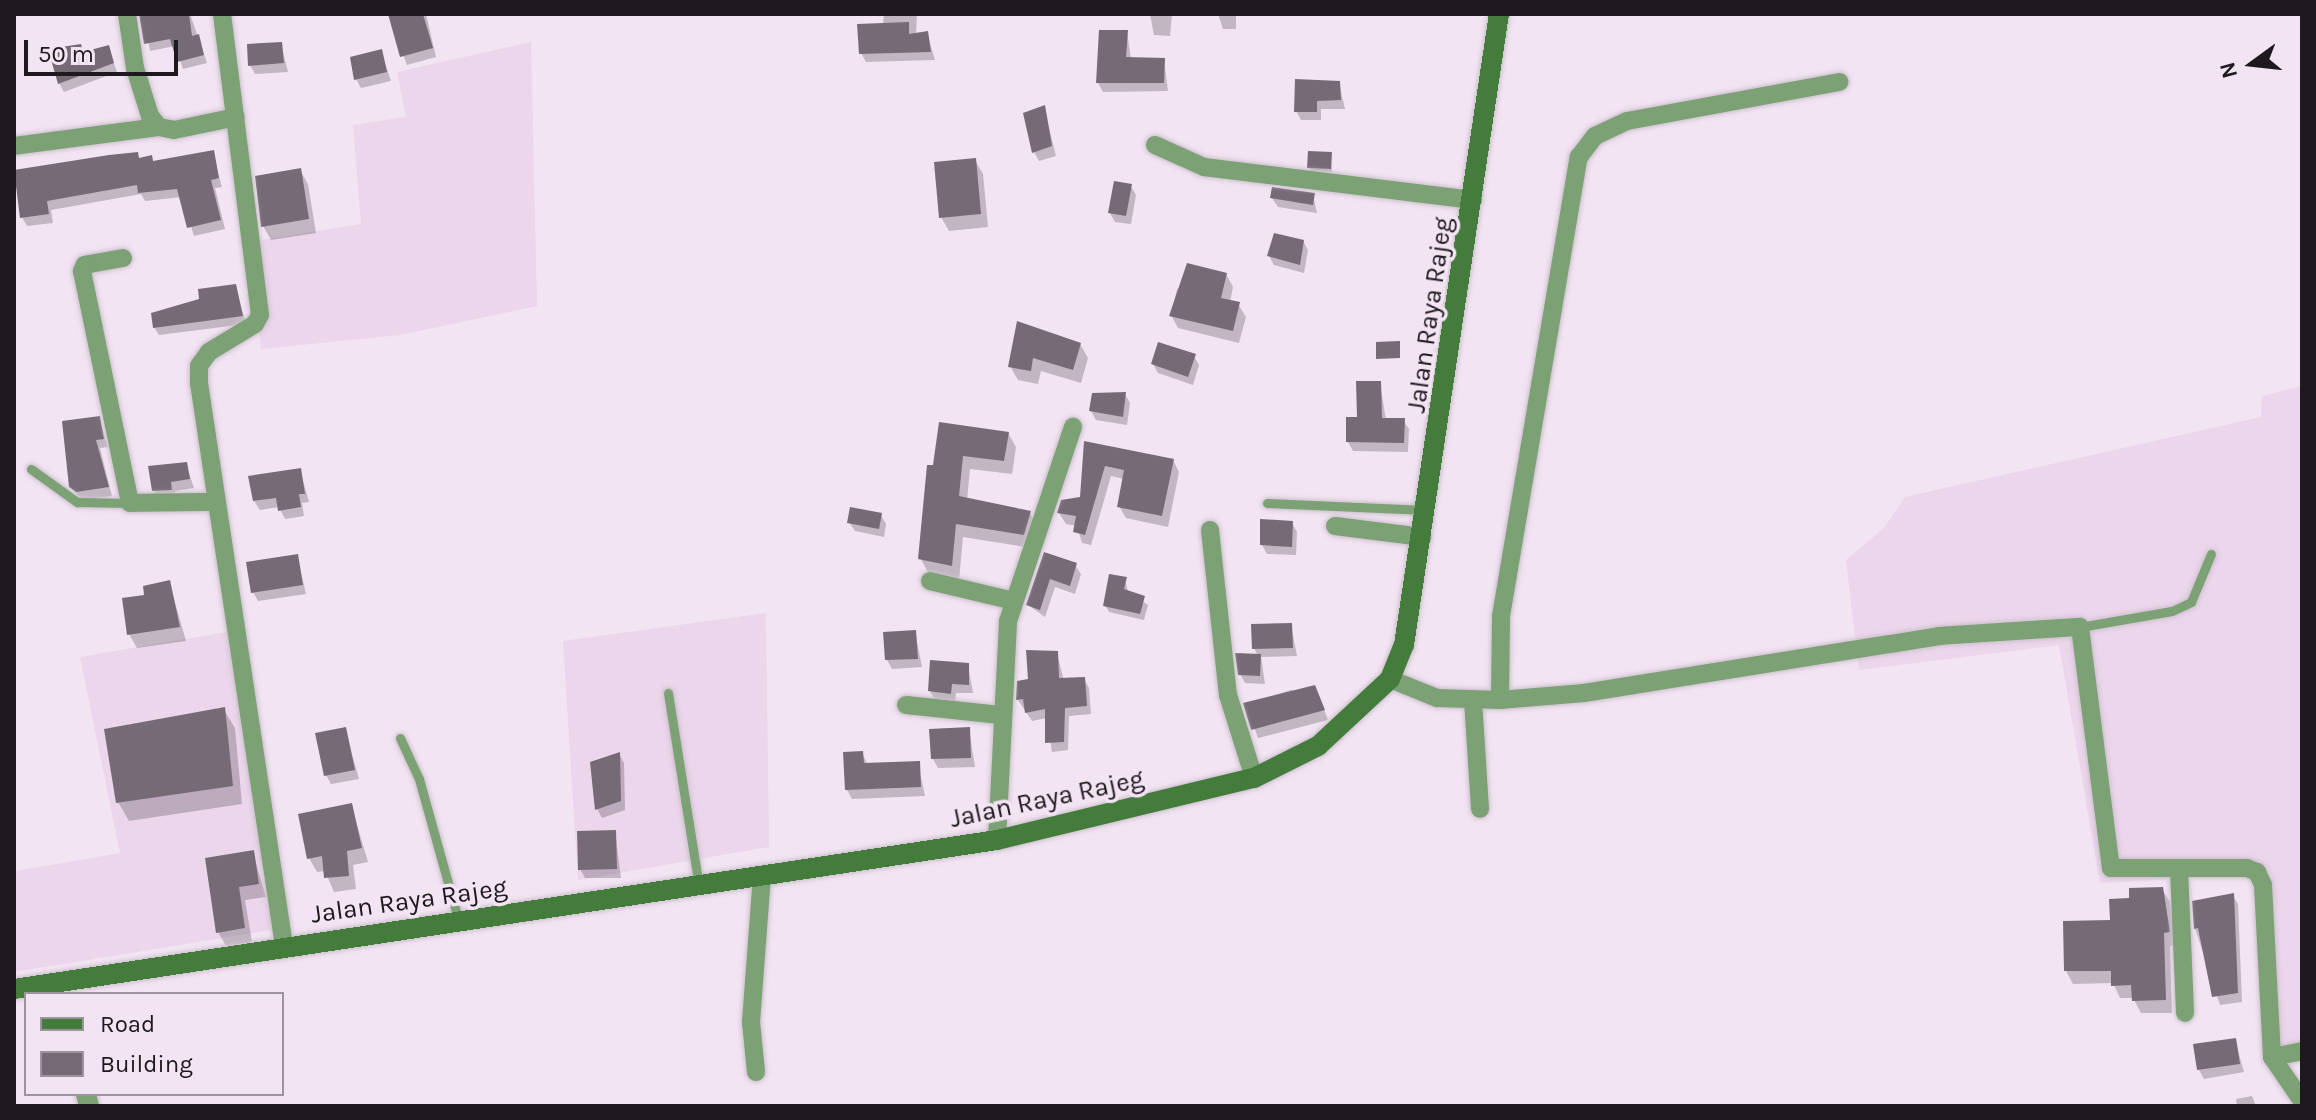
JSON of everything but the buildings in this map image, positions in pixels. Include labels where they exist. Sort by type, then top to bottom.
[{"type":"main road","name":"Jalan Raya Rajeg","points":[[14,989],[57,989],[284,946],[699,887],[997,840],[1254,778],[1318,746],[1390,679],[1404,645],[1499,14]]},
{"type":"street","points":[[127,14],[135,68],[150,116],[159,127]]},
{"type":"street","points":[[222,14],[260,315],[255,324],[209,352],[199,366],[215,502],[284,946]]},
{"type":"street","points":[[1500,700],[1501,616],[1579,157],[1595,136],[1627,121],[1839,82]]},
{"type":"street","points":[[14,146],[159,127],[174,130],[236,117]]},
{"type":"street","points":[[1155,145],[1204,167],[1473,200]]},
{"type":"street","points":[[123,258],[85,265],[82,271],[130,503],[215,502]]},
{"type":"street","points":[[997,840],[1000,715],[1014,601],[1073,427]]},
{"type":"street","points":[[1335,526],[1422,537]]},
{"type":"street","points":[[1210,530],[1228,695],[1254,778]]},
{"type":"street","points":[[930,581],[1014,601]]},
{"type":"street","points":[[1390,679],[1437,698],[1500,700],[1584,693],[1939,636],[2080,627],[2111,868],[2247,868],[2262,877],[2272,1057],[2302,1101]]},
{"type":"street","points":[[1473,700],[1480,809]]},
{"type":"street","points":[[906,705],[1000,715]]},
{"type":"street","points":[[2179,869],[2185,1013]]},
{"type":"street","points":[[756,1072],[752,986],[760,944],[762,877]]},
{"type":"street","points":[[2272,1057],[2302,1051]]},
{"type":"lane","points":[[31,469],[77,502],[130,503]]},
{"type":"lane","points":[[1267,503],[1426,510]]},
{"type":"lane","points":[[2080,627],[2172,611],[2191,602],[2211,554]]},
{"type":"lane","points":[[668,693],[699,887]]},
{"type":"lane","points":[[400,738],[419,779],[458,919]]},
{"type":"shaded area","points":[[531,42],[537,306],[400,335],[261,349],[250,242],[361,224],[353,125],[406,117],[397,72]]},
{"type":"shaded area","points":[[2302,386],[2302,1056],[2280,1060],[2267,873],[2100,883],[2059,645],[1859,670],[1846,560],[1884,528],[1905,497],[2261,417],[2262,396]]},
{"type":"shaded area","points":[[766,613],[769,847],[578,880],[563,641]]},
{"type":"shaded area","points":[[232,631],[277,929],[14,972],[14,864],[16,871],[120,853],[80,657]]}]
